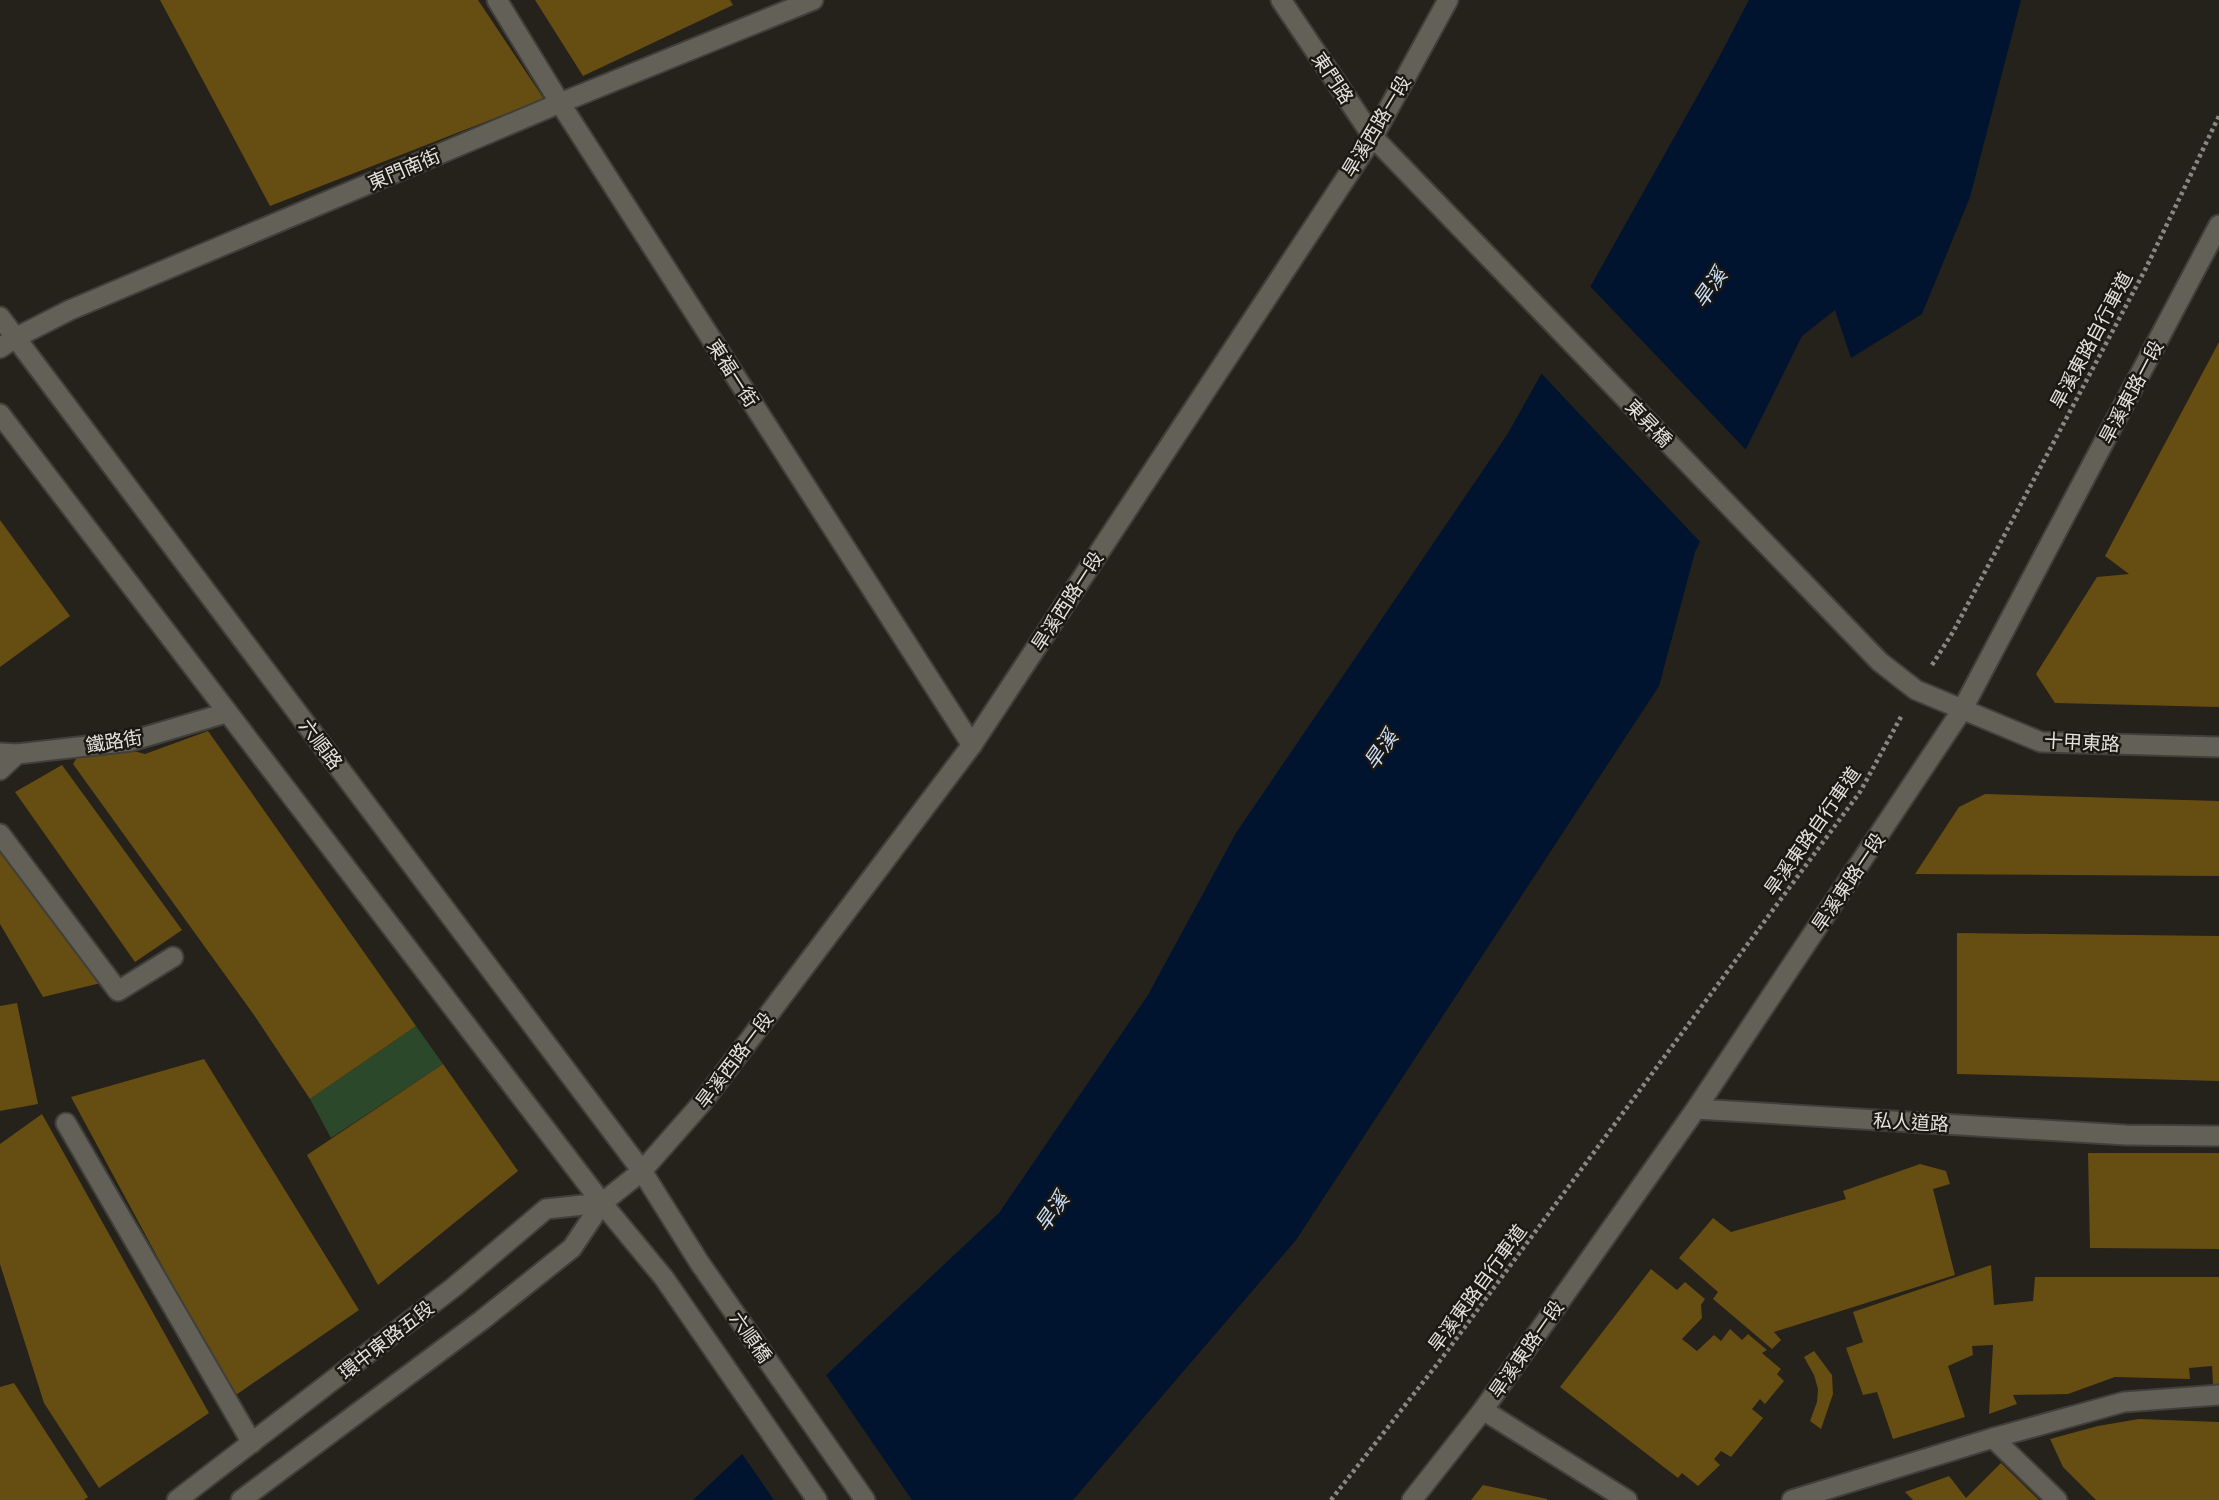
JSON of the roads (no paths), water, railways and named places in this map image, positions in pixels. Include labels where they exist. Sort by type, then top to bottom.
[{"type":"street","name":"東福一街","points":[[497,0],[560,103],[972,745]]},
{"type":"street","name":"東門南街","points":[[8,343],[70,310],[560,103],[813,0]]},
{"type":"street","name":"東門路","points":[[1281,0],[1373,137],[1418,184]]},
{"type":"street","name":"旱溪西路一段","points":[[642,1171],[701,1104],[972,745],[1373,137],[1448,0]]},
{"type":"street","name":"東昇橋","points":[[1418,184],[1880,662]]},
{"type":"street","name":"旱溪東路一段","points":[[1412,1500],[1483,1410],[1696,1109],[1962,710],[2219,225]]},
{"type":"street","name":"六順路","points":[[0,317],[8,343],[642,1171]]},
{"type":"street","points":[[0,414],[602,1203]]},
{"type":"street","name":"十甲東路","points":[[1880,662],[1916,690],[2041,742],[2219,747]]},
{"type":"street","name":"鐵路街","points":[[8,753],[131,741],[226,713]]},
{"type":"street","points":[[0,770],[8,753]]},
{"type":"street","points":[[0,834],[118,991],[173,957]]},
{"type":"street","name":"私人道路","points":[[1696,1109],[2126,1135],[2219,1136]]},
{"type":"street","points":[[66,1123],[252,1443]]},
{"type":"street","points":[[241,1500],[482,1320],[572,1248],[602,1203],[642,1171]]},
{"type":"street","name":"六順橋","points":[[642,1171],[699,1262],[865,1500]]},
{"type":"street","name":"六順橋","points":[[602,1203],[664,1278],[817,1500]]},
{"type":"street","name":"環中東路五段","points":[[177,1500],[454,1287],[546,1209],[602,1203]]},
{"type":"street","points":[[1792,1500],[1993,1437],[2124,1402],[2219,1395]]},
{"type":"street","points":[[1483,1410],[1627,1500]]},
{"type":"street","points":[[1993,1437],[2057,1500]]},
{"type":"water","name":"旱溪","points":[[1749,0],[2021,0],[1970,197],[1922,314],[1851,358],[1835,310],[1802,336],[1695,552],[1659,686],[1296,1240],[1073,1500],[693,1500],[999,1213],[1148,995],[1236,833],[1507,435]]}]
